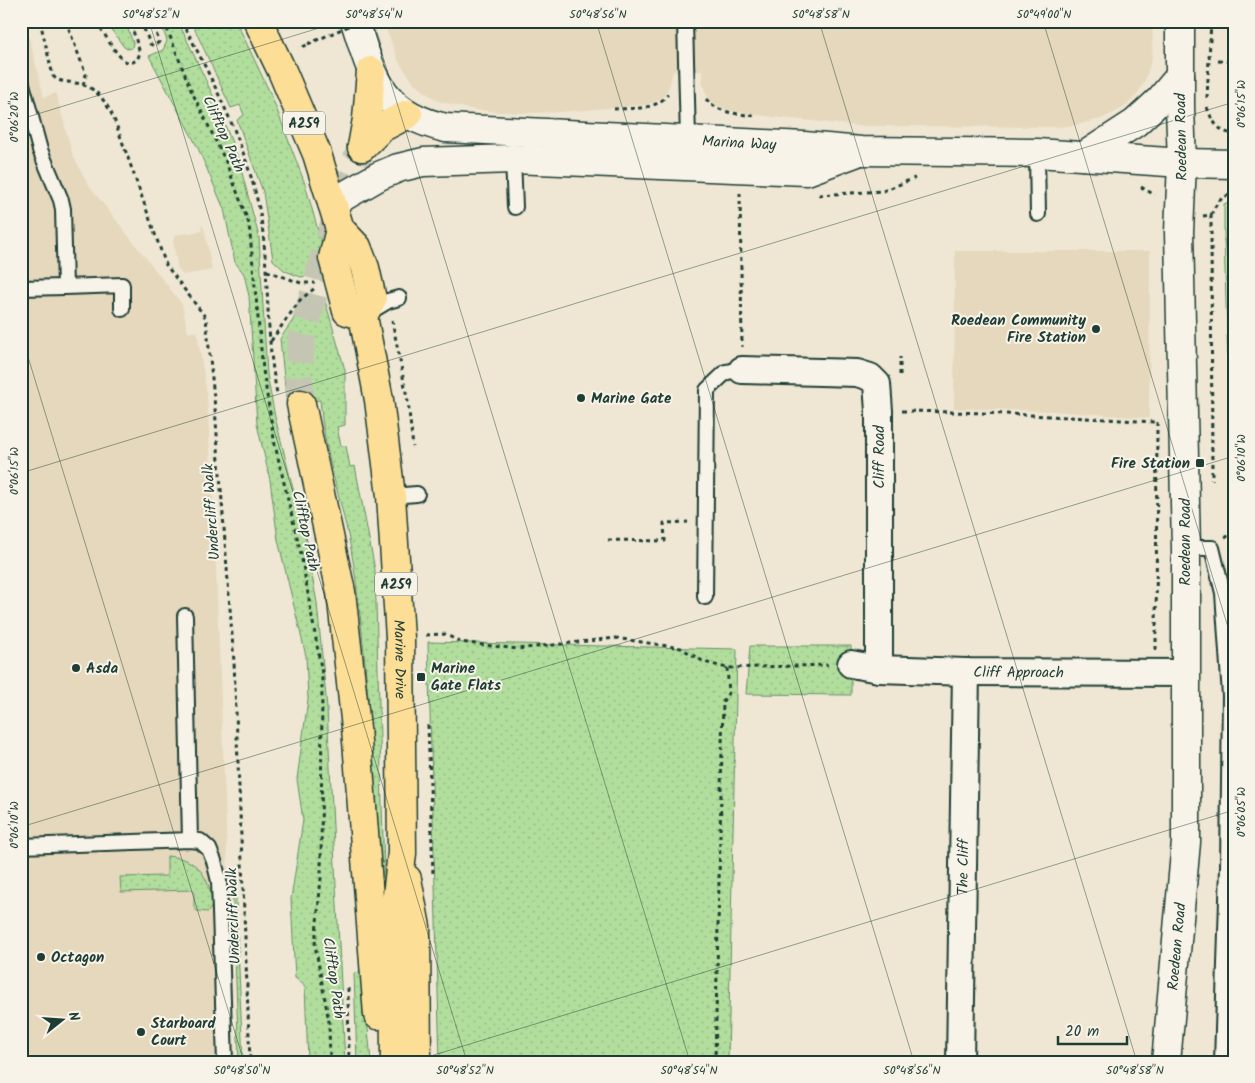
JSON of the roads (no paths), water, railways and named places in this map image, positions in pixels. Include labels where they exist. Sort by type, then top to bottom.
[{"type":"main road","name":"A259","points":[[258,21],[282,71],[317,154],[340,229],[332,258],[347,310],[363,316]]},
{"type":"main road","points":[[370,71],[367,119],[362,147],[381,128],[408,114]]},
{"type":"main road","name":"Marine Drive","points":[[363,316],[380,400],[391,496],[400,638],[402,853],[394,921],[395,1062]]},
{"type":"main road","points":[[290,402],[341,592],[356,728],[381,1062]]},
{"type":"main road","name":"Marine Drive","points":[[402,853],[416,926],[418,1062]]},
{"type":"street","name":"Marina Way","points":[[355,21],[370,71],[386,96],[408,114],[434,126],[452,129],[688,139],[861,151],[1037,153],[1182,163],[1234,164]]},
{"type":"street","name":"Roedean Road","points":[[1166,1062],[1186,842],[1186,548],[1179,232],[1182,163],[1180,21]]},
{"type":"street","points":[[1084,156],[1143,117],[1180,76]]},
{"type":"street","points":[[332,203],[379,176],[398,168],[423,162],[513,159],[807,171],[861,151]]},
{"type":"street","name":"Cliff Road","points":[[742,370],[857,373],[870,377],[877,384],[879,411],[879,669]]},
{"type":"street","name":"Cliff Approach","points":[[851,664],[879,669],[966,672],[1185,673]]},
{"type":"street","name":"The Cliff","points":[[960,1062],[966,672]]},
{"type":"lane","points":[[685,21],[688,139]]},
{"type":"lane","points":[[21,80],[40,150],[63,209],[65,287]]},
{"type":"lane","points":[[1037,153],[1038,214]]},
{"type":"lane","points":[[513,159],[515,207]]},
{"type":"lane","points":[[21,288],[122,285],[122,309]]},
{"type":"lane","points":[[363,316],[388,301],[399,298]]},
{"type":"lane","points":[[705,597],[707,390],[726,372],[742,370]]},
{"type":"lane","points":[[391,496],[418,494]]},
{"type":"lane","points":[[1186,548],[1212,548],[1223,593],[1230,696],[1228,867],[1222,1062]]},
{"type":"lane","points":[[185,616],[190,840]]},
{"type":"lane","points":[[21,846],[190,840],[200,841],[210,849],[219,881],[225,1062]]},
{"type":"tunnel","points":[[301,404],[298,372],[302,335],[334,224],[351,172],[362,147]]},
{"type":"place","name":"Roedean Community Fire Station","points":[[1096,329]]},
{"type":"place","name":"Marine Gate","points":[[581,398]]},
{"type":"place","name":"Fire Station","points":[[1200,463]]},
{"type":"place","name":"Asda","points":[[76,668]]},
{"type":"place","name":"Marine Gate Flats","points":[[421,677]]},
{"type":"place","name":"Octagon","points":[[41,957]]},
{"type":"place","name":"Starboard Court","points":[[141,1032]]}]
